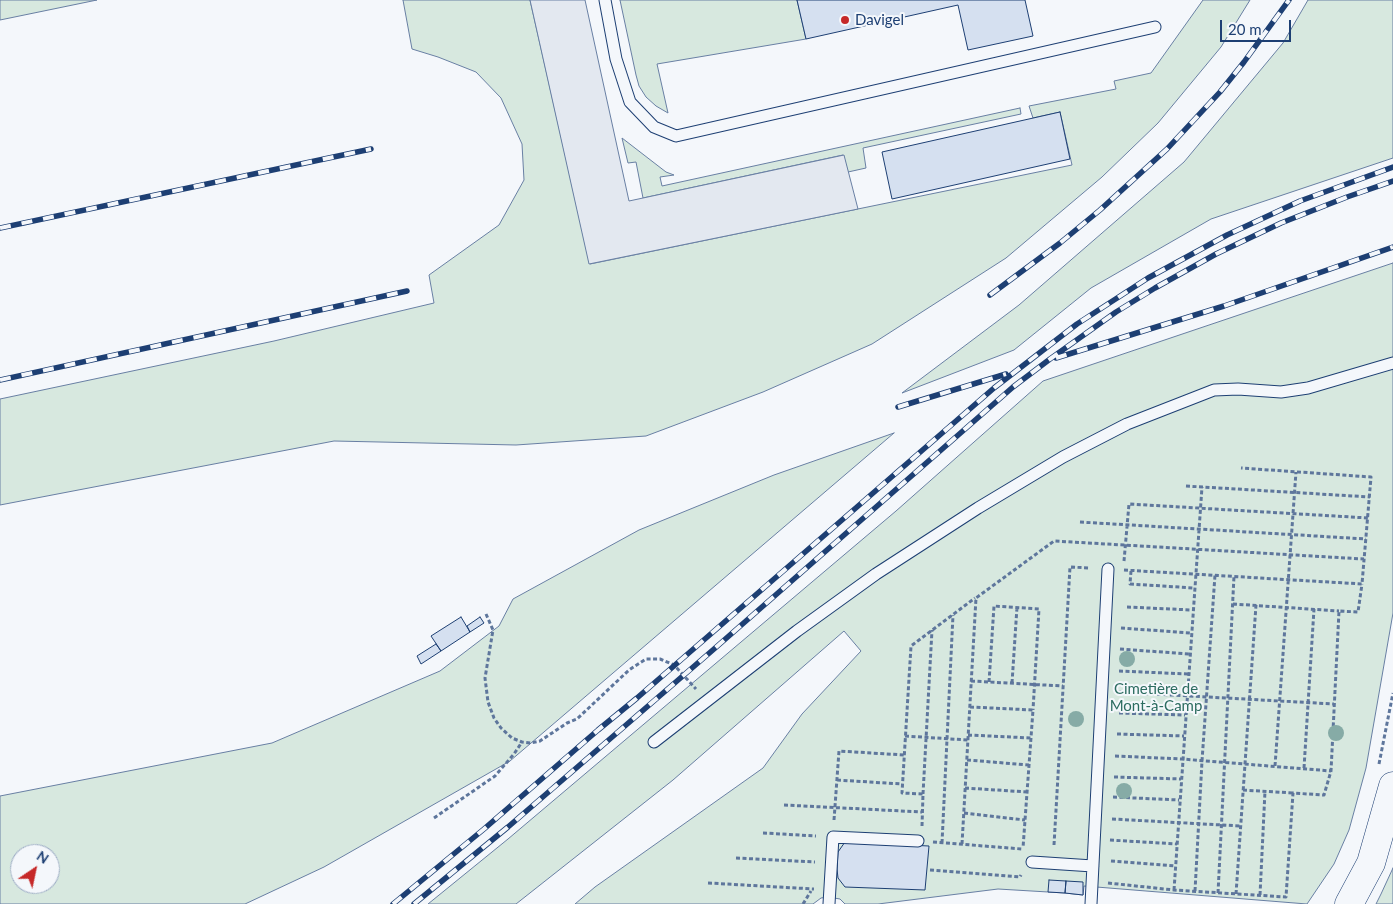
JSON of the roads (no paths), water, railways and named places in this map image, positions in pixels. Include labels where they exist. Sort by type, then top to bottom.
[{"type":"street","points":[[1355,894],[1371,863],[1393,786]]},
{"type":"lane","points":[[605,0],[616,59],[630,102],[654,126],[676,136],[1155,27]]},
{"type":"lane","points":[[654,742],[797,631],[884,569],[978,508],[1063,457],[1127,424],[1214,390],[1238,389],[1280,392],[1308,388],[1393,363]]},
{"type":"lane","points":[[1091,904],[1108,569]]},
{"type":"lane","points":[[829,904],[833,837],[919,842]]},
{"type":"lane","points":[[1032,862],[1053,864],[1093,863]]},
{"type":"railway","points":[[990,295],[1060,243],[1100,210],[1167,149],[1220,92],[1289,0]]},
{"type":"railway","points":[[0,228],[371,149]]},
{"type":"railway","points":[[393,904],[637,698],[994,388],[1077,324],[1148,278],[1227,235],[1300,201],[1393,167]]},
{"type":"railway","points":[[414,904],[508,827],[1013,387],[1050,359],[1116,312],[1216,254],[1281,223],[1393,181]]},
{"type":"railway","points":[[1056,358],[1224,306],[1393,247]]},
{"type":"railway","points":[[0,380],[407,291]]},
{"type":"railway","points":[[898,407],[1006,374]]},
{"type":"place","name":"Davigel","points":[[845,20]]},
{"type":"park label","name":"Cimetière de Mont-à-Camp","points":[[1156,698]]}]
